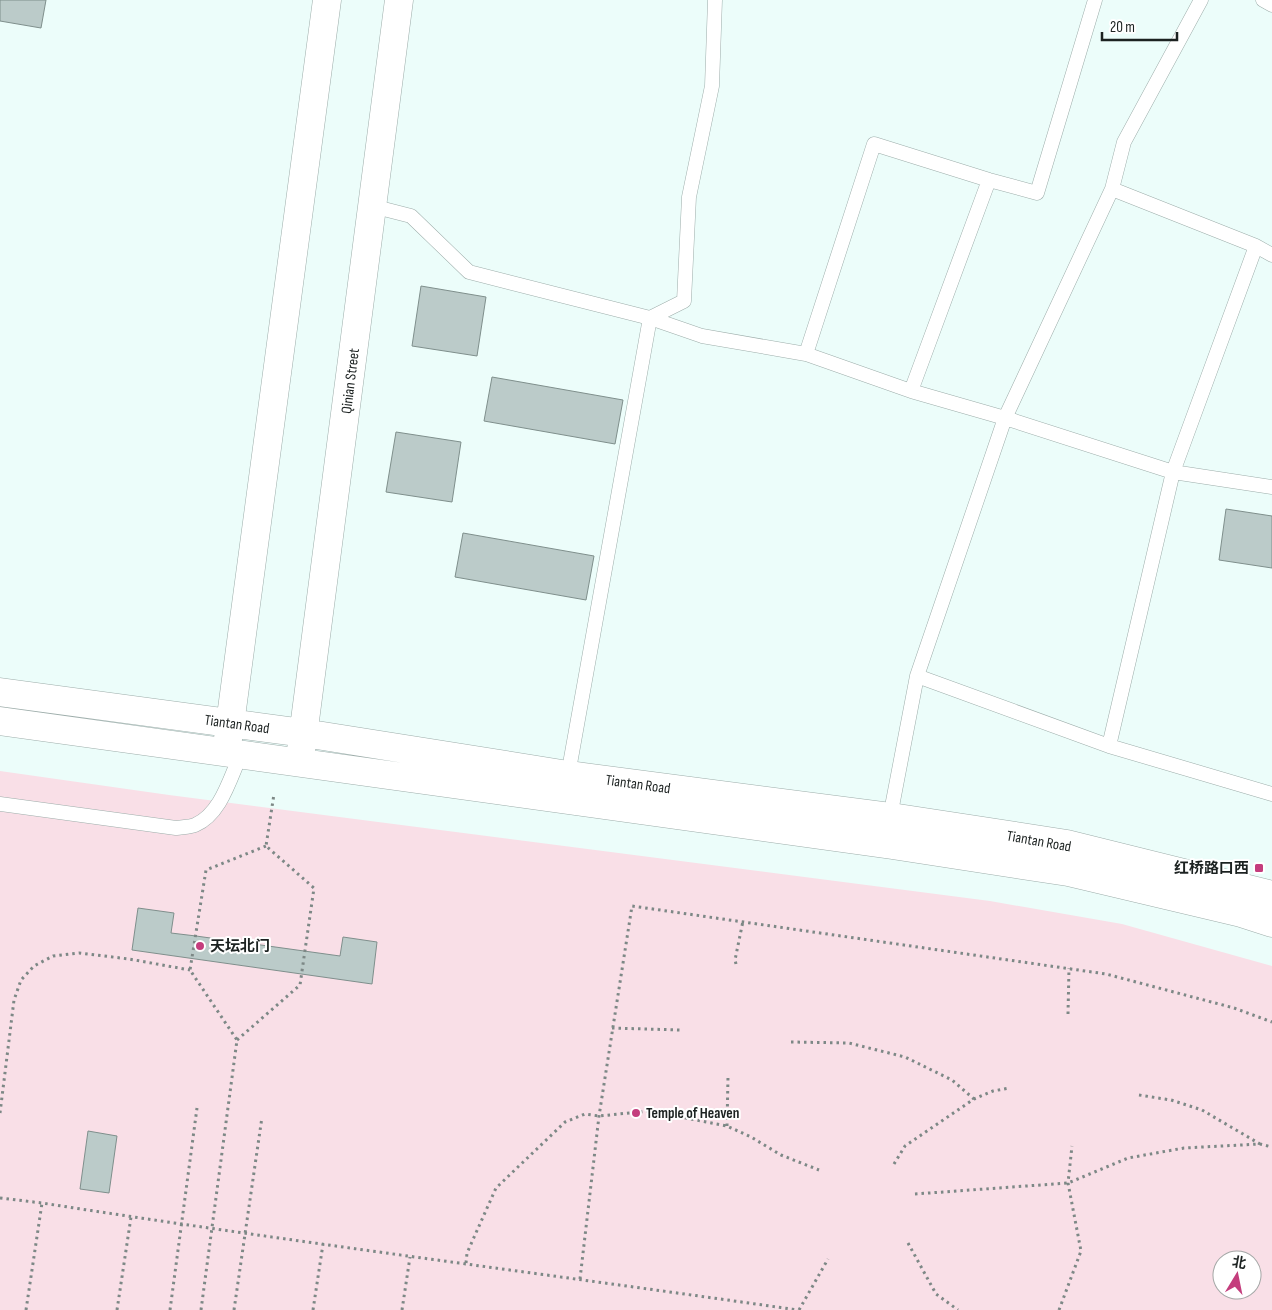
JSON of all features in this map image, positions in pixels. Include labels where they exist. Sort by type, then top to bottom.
[{"type":"street","points":[[234,753],[230,722],[327,0]]},
{"type":"street","name":"Qinian Street","points":[[299,762],[399,0]]},
{"type":"street","name":"Tiantan Road","points":[[0,692],[230,722],[568,774],[890,817],[1067,844],[1272,895]]},
{"type":"street","name":"Tiantan Road","points":[[0,721],[892,845],[1068,872],[1241,913],[1272,923]]},
{"type":"lane","points":[[650,318],[684,301],[689,197],[712,86],[716,0]]},
{"type":"lane","points":[[806,354],[874,144],[989,180],[1038,193],[1096,0]]},
{"type":"lane","points":[[890,817],[917,676],[1005,418],[1112,188],[1124,142],[1201,0]]},
{"type":"lane","points":[[1263,0],[1272,5]]},
{"type":"lane","points":[[911,391],[989,180]]},
{"type":"lane","points":[[1112,188],[1256,246],[1272,255]]},
{"type":"lane","points":[[372,206],[411,216],[469,272],[650,318],[702,336],[806,354],[911,391],[1005,418],[1173,472],[1272,487]]},
{"type":"lane","points":[[1108,746],[1173,472],[1256,246]]},
{"type":"lane","points":[[568,774],[650,318]]},
{"type":"lane","points":[[917,676],[1108,746],[1272,794]]},
{"type":"lane","points":[[0,804],[176,828],[194,825],[211,816],[226,787],[234,753]]},
{"type":"path","points":[[266,846],[274,794]]},
{"type":"path","points":[[237,1040],[190,970],[206,870],[266,846]]},
{"type":"path","points":[[201,1310],[237,1040],[300,985],[314,888],[266,846]]},
{"type":"path","points":[[580,1279],[599,1116],[632,906],[1106,974],[1234,1008],[1272,1022]]},
{"type":"path","points":[[736,964],[743,921]]},
{"type":"path","points":[[0,1113],[14,1000],[21,980],[34,966],[53,956],[79,953],[129,959],[190,970]]},
{"type":"path","points":[[1068,1014],[1069,968]]},
{"type":"path","points":[[612,1028],[681,1030]]},
{"type":"path","points":[[791,1042],[849,1043],[905,1057],[952,1080],[974,1099]]},
{"type":"path","points":[[727,1126],[728,1078]]},
{"type":"path","points":[[894,1164],[905,1146],[974,1099],[993,1091],[1009,1088]]},
{"type":"path","points":[[1139,1095],[1171,1100],[1202,1110],[1260,1144]]},
{"type":"path","points":[[170,1310],[197,1108]]},
{"type":"path","points":[[466,1263],[467,1253],[496,1188],[566,1122],[585,1114],[599,1116],[649,1112],[727,1126],[751,1137],[781,1155],[818,1170]]},
{"type":"path","points":[[234,1310],[262,1117]]},
{"type":"path","points":[[915,1194],[1068,1183],[1128,1158],[1184,1148],[1260,1144],[1272,1146]]},
{"type":"path","points":[[1059,1310],[1081,1251],[1068,1183],[1072,1146]]},
{"type":"path","points":[[0,1198],[410,1257],[466,1263],[799,1310],[828,1258]]},
{"type":"path","points":[[26,1310],[42,1203]]},
{"type":"path","points":[[117,1310],[131,1217]]},
{"type":"path","points":[[908,1243],[936,1294],[958,1310]]},
{"type":"path","points":[[313,1310],[323,1244]]},
{"type":"path","points":[[402,1310],[410,1257]]},
{"type":"shaded area","name":"Temple of Heaven","points":[[0,771],[169,795],[990,901],[1122,924],[1272,966],[1272,1310],[0,1310]]},
{"type":"building","points":[[0,0],[46,0],[41,28],[0,21]]},
{"type":"building","points":[[421,286],[486,297],[477,356],[412,346]]},
{"type":"building","points":[[492,377],[623,400],[615,444],[484,421]]},
{"type":"building","points":[[396,432],[461,442],[452,502],[386,492]]},
{"type":"building","points":[[1226,509],[1272,516],[1272,568],[1219,560]]},
{"type":"building","points":[[463,533],[594,556],[586,600],[455,577]]},
{"type":"building","name":"天坛北门","points":[[138,908],[174,913],[171,933],[340,956],[343,937],[377,942],[372,984],[132,950]]},
{"type":"building","points":[[88,1131],[117,1136],[109,1193],[80,1189]]},
{"type":"place","name":"红桥路口西","points":[[1259,868]]},
{"type":"place","name":"天坛北门","points":[[200,946]]},
{"type":"place","name":"Temple of Heaven","points":[[636,1113]]}]
